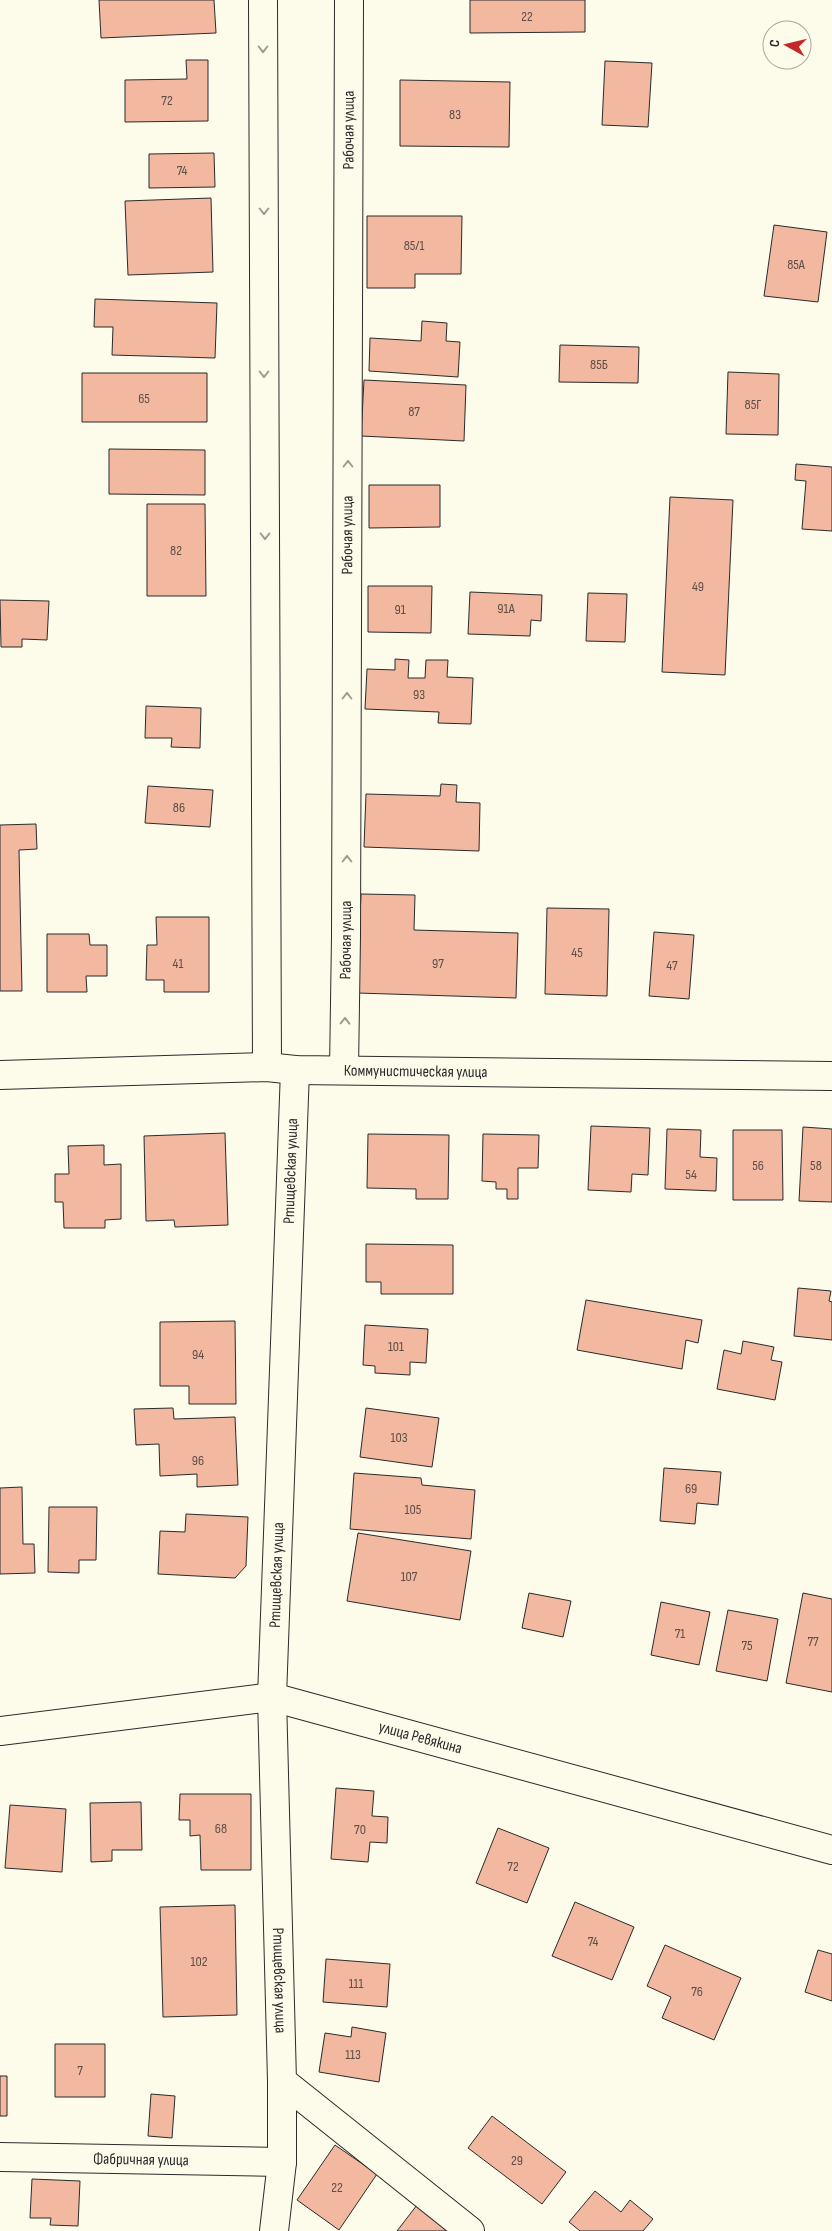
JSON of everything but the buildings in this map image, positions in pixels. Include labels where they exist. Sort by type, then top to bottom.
[{"type":"street","points":[[263,0],[267,1067]]},
{"type":"street","name":"Рабочая улица","points":[[344,1070],[350,0]]},
{"type":"street","name":"Коммунистическая улица","points":[[0,1075],[31,1076],[267,1067],[295,1070],[832,1076]]},
{"type":"street","name":"Ртищевская улица","points":[[274,2231],[282,2162],[282,2082],[272,1697],[295,1070]]},
{"type":"street","name":"улица Ревякина","points":[[0,1731],[272,1697],[832,1850]]},
{"type":"street","points":[[282,2082],[470,2231]]},
{"type":"street","name":"Фабричная улица","points":[[0,2158],[282,2162]]}]
